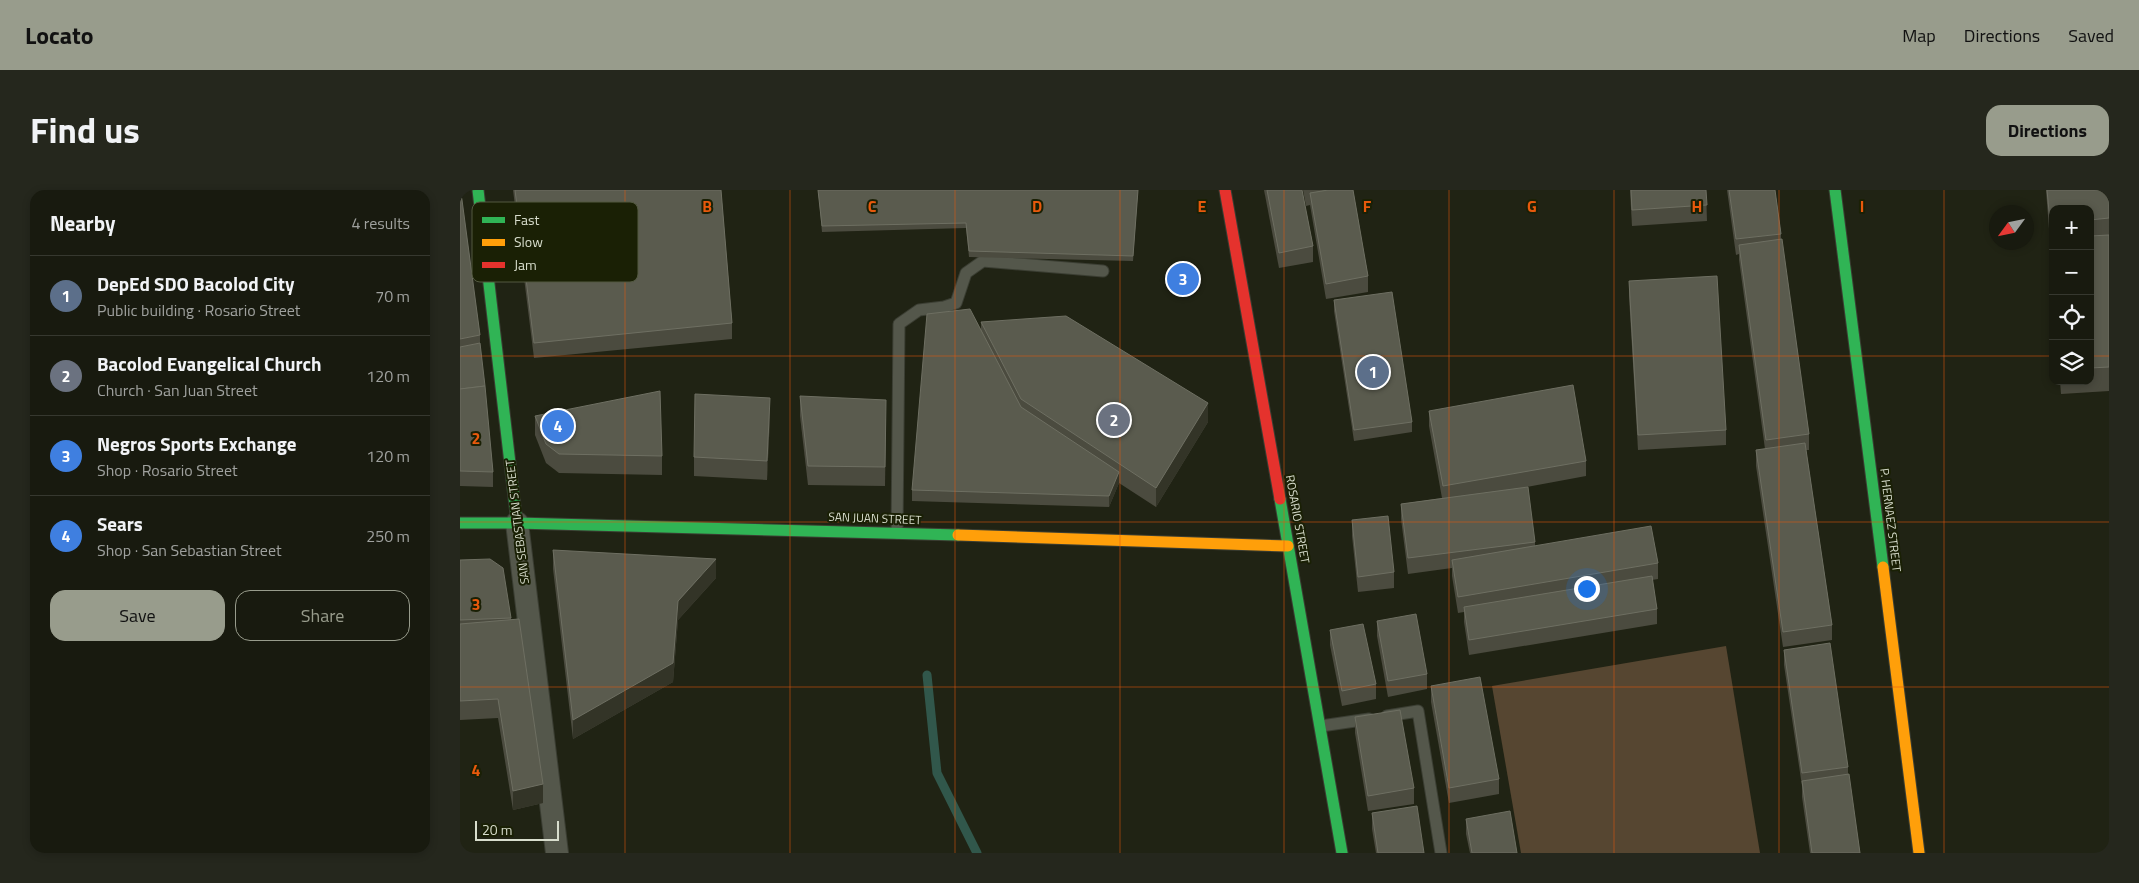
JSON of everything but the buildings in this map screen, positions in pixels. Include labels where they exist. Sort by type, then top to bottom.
[{"type":"street","name":"ROSARIO STREET","points":[[1225,190],[1342,853]]},
{"type":"street","name":"P. HERNAEZ STREET","points":[[1834,190],[1919,853]]},
{"type":"street","name":"SAN SEBASTIAN STREET","points":[[489,282],[557,853]]},
{"type":"street","name":"SAN JUAN STREET","points":[[460,523],[897,532],[1288,546]]},
{"type":"lane","points":[[897,532],[899,324],[919,310],[956,303],[966,273],[983,261],[1103,271]]},
{"type":"lane","points":[[1321,726],[1418,711],[1441,853]]},
{"type":"shaded area","points":[[1726,646],[1760,853],[1521,853],[1492,686]]},
{"type":"waterway","points":[[927,675],[937,773],[977,853]]},
{"type":"traffic: fast","points":[[478,190],[479,202]]},
{"type":"traffic: fast","points":[[1835,190],[1883,567]]},
{"type":"traffic: fast","points":[[460,523],[517,523],[489,282]]},
{"type":"traffic: fast","points":[[1280,499],[1342,853]]},
{"type":"traffic: fast","points":[[517,523],[958,535]]},
{"type":"traffic: slow","points":[[958,535],[1288,546]]},
{"type":"traffic: slow","points":[[1883,567],[1919,853]]},
{"type":"traffic: jam","points":[[1225,190],[1280,499]]},
{"type":"place","name":"Negros Sports Exchange","points":[[1183,279]]},
{"type":"place","name":"DepEd SDO Bacolod City","points":[[1373,372]]},
{"type":"place","name":"Bacolod Evangelical Church","points":[[1114,420]]},
{"type":"place","name":"Sears","points":[[558,426]]}]
